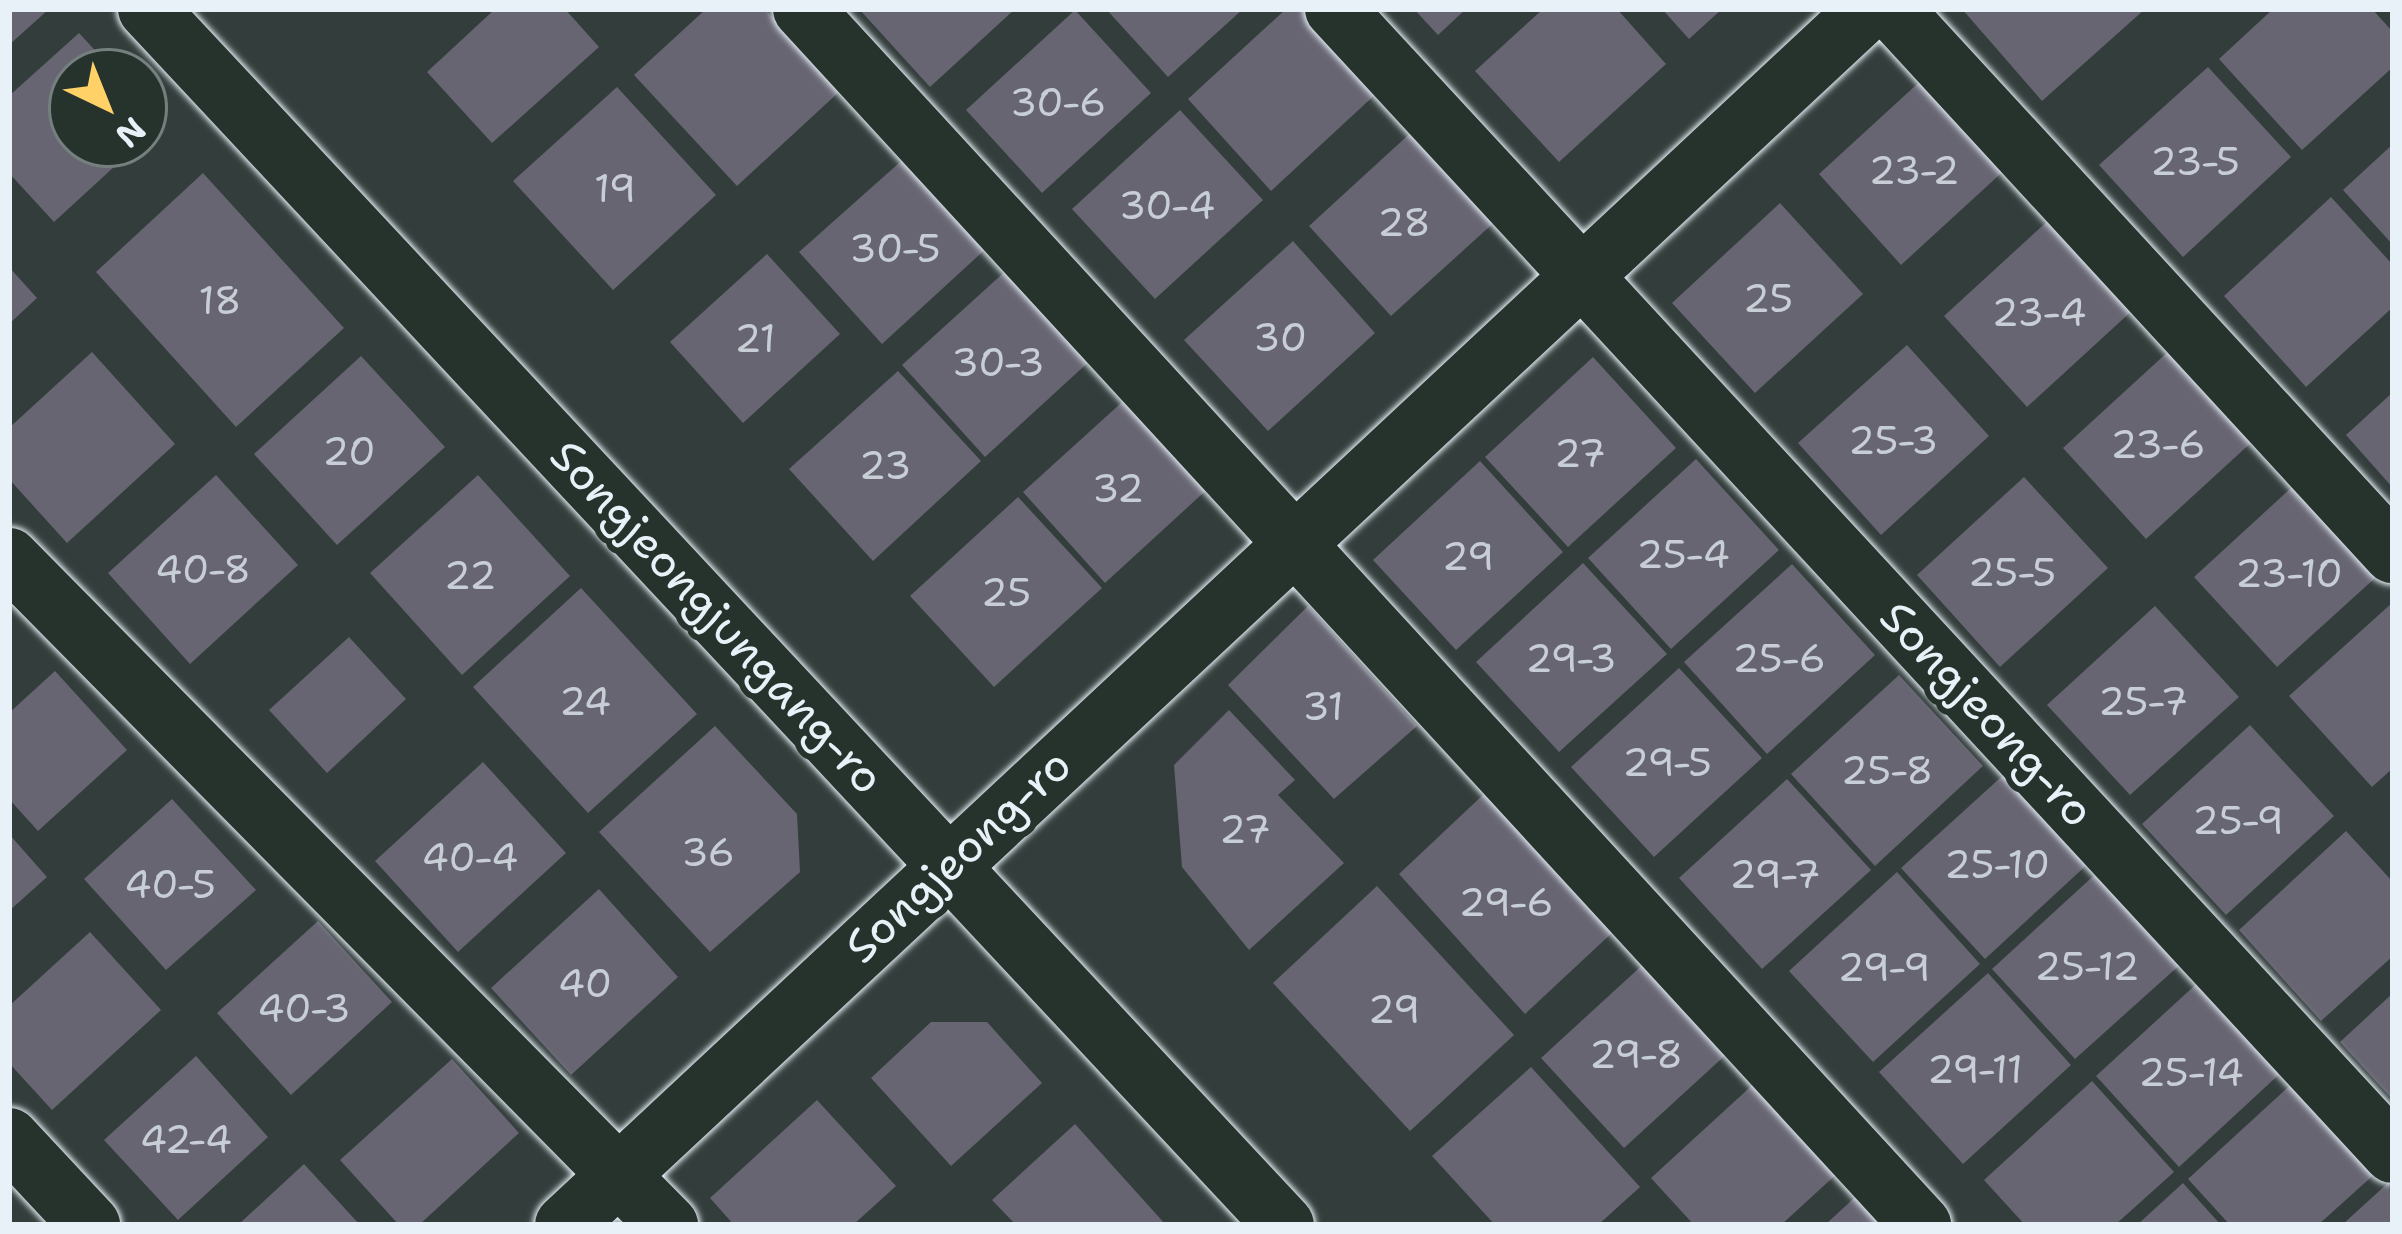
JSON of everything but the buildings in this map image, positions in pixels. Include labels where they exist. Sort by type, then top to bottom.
[{"type":"street","name":"Songjeongjungang-ro","points":[[148,9],[1284,1225]]},
{"type":"street","points":[[803,9],[1921,1225]]},
{"type":"street","name":"Songjeong-ro","points":[[1335,9],[2393,1153]]},
{"type":"street","name":"Songjeong-ro","points":[[565,1225],[1868,9]]},
{"type":"street","points":[[1892,9],[2393,553]]},
{"type":"street","points":[[9,558],[624,1173],[668,1225]]},
{"type":"street","points":[[9,1138],[90,1225]]}]
